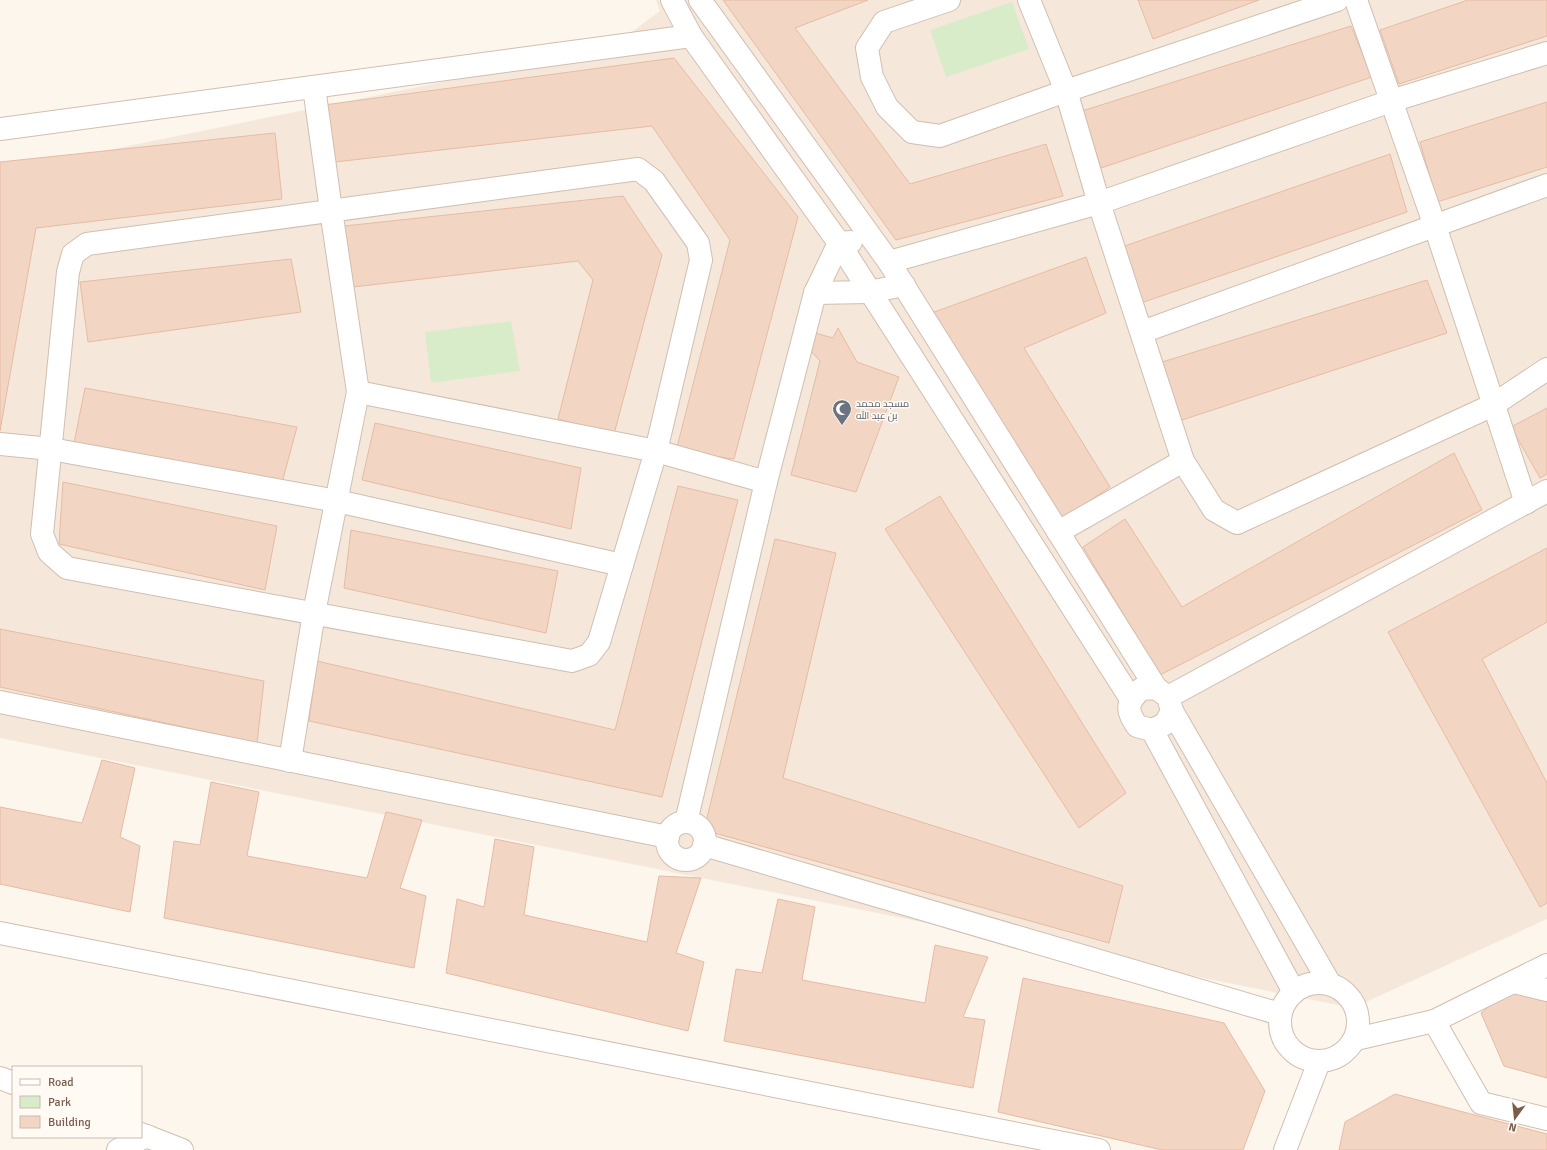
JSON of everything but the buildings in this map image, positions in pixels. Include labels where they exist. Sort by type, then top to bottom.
[{"type":"street","points":[[672,0],[691,36],[840,244],[869,292],[1131,699]]},
{"type":"street","points":[[700,0],[904,285],[1058,532],[1165,698],[1330,984],[1349,996],[1359,1016],[1356,1039],[1341,1056],[1319,1062],[1298,1056],[1283,1039],[1280,1014],[1289,996],[1294,992],[1308,984],[1330,984]]},
{"type":"street","points":[[948,0],[884,22],[867,48],[872,78],[887,107],[912,132],[940,136],[1066,90],[1337,0]]},
{"type":"street","points":[[1029,0],[1066,90],[1099,203],[1183,461],[1214,510],[1236,523],[1493,405],[1547,369]]},
{"type":"street","points":[[1356,0],[1435,226],[1526,503]]},
{"type":"street","points":[[0,129],[691,36]]},
{"type":"street","points":[[889,262],[1099,203],[1391,101],[1547,54]]},
{"type":"street","points":[[290,761],[314,613],[358,392],[314,86]]},
{"type":"street","points":[[638,169],[654,180],[698,243],[701,260],[656,451],[599,642],[589,655],[572,661],[67,568],[49,552],[42,534],[68,272],[73,254],[87,244],[331,210],[638,169]]},
{"type":"street","points":[[1142,332],[1547,185]]},
{"type":"street","points":[[840,244],[872,240]]},
{"type":"street","points":[[686,822],[766,482],[815,293],[840,244]]},
{"type":"street","points":[[815,293],[869,292],[904,285]]},
{"type":"street","points":[[358,392],[656,451],[766,482]]},
{"type":"street","points":[[0,444],[51,449],[337,501],[622,565]]},
{"type":"street","points":[[1058,532],[1183,461]]},
{"type":"street","points":[[1165,698],[1165,724],[1152,730],[1137,726],[1129,714],[1131,699],[1141,689],[1165,698],[1547,491]]},
{"type":"street","points":[[0,702],[668,837]]},
{"type":"street","points":[[1152,730],[1294,992]]},
{"type":"street","points":[[686,822],[694,824],[701,829],[705,836],[701,853],[695,858],[686,860],[678,858],[671,852],[668,845],[668,837],[671,829],[678,824],[686,822]]},
{"type":"street","points":[[704,845],[1280,1014]]},
{"type":"street","points":[[0,933],[1099,1150]]},
{"type":"street","points":[[1356,1039],[1434,1021],[1547,965]]},
{"type":"street","points":[[1514,982],[1547,990]]},
{"type":"street","points":[[1434,1021],[1481,1103],[1547,1119]]},
{"type":"street","points":[[1285,1150],[1319,1062]]},
{"type":"street","points":[[0,1078],[12,1083]]},
{"type":"street","points":[[144,1135],[182,1150]]},
{"type":"street","points":[[118,1150],[139,1138]]},
{"type":"shaded area","points":[[656,0],[1547,0],[1547,919],[1353,1008],[0,738],[0,172],[610,48],[660,11]]},
{"type":"green space","points":[[1012,2],[1029,49],[946,77],[930,30]]},
{"type":"green space","points":[[511,321],[520,371],[431,383],[425,332]]},
{"type":"place","name":"مسجد محمد بن عبد الله","points":[[842,426]]}]
